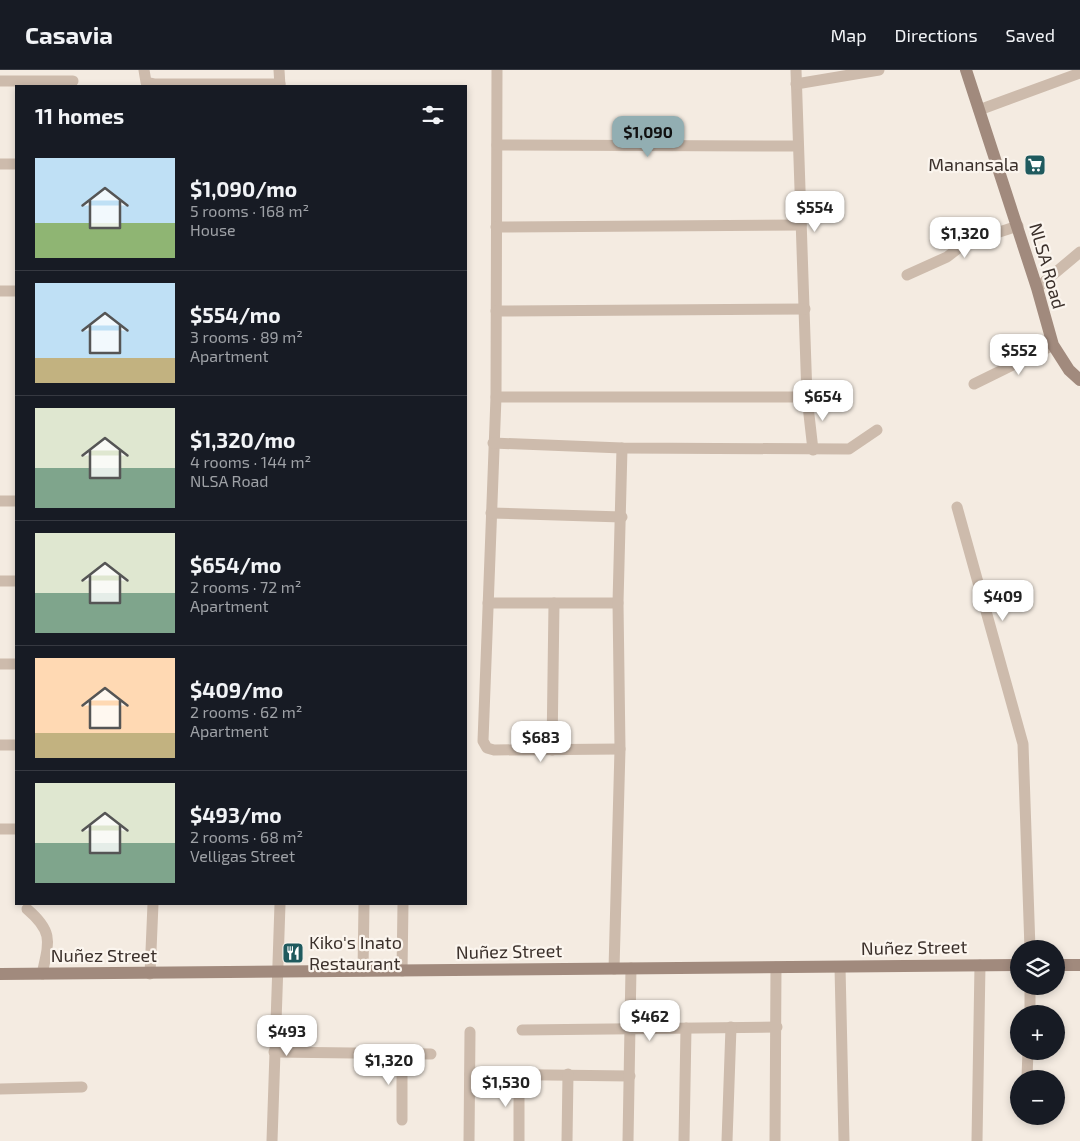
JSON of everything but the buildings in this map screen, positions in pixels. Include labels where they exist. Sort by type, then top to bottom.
[{"type":"street","points":[[144,70],[146,82],[155,84],[280,85],[279,70]]},
{"type":"street","points":[[497,70],[496,397],[484,745],[494,750],[620,749]]},
{"type":"street","points":[[796,70],[807,397],[813,450]]},
{"type":"street","points":[[796,84],[879,70]]},
{"type":"street","name":"NLSA Road","points":[[966,70],[1038,288],[1053,346],[1069,370],[1080,380]]},
{"type":"street","points":[[979,110],[1080,72]]},
{"type":"street","points":[[0,81],[73,81]]},
{"type":"street","points":[[497,145],[798,146]]},
{"type":"street","points":[[0,164],[15,164]]},
{"type":"street","points":[[496,227],[802,225]]},
{"type":"street","points":[[907,275],[947,257],[965,243],[1018,226]]},
{"type":"street","points":[[1038,288],[1079,253]]},
{"type":"street","points":[[0,291],[15,291]]},
{"type":"street","points":[[496,311],[805,309]]},
{"type":"street","points":[[974,384],[1053,346]]},
{"type":"street","points":[[496,397],[807,397]]},
{"type":"street","points":[[494,443],[622,448],[849,449],[877,430]]},
{"type":"street","points":[[614,969],[620,749],[618,603],[622,517],[622,448]]},
{"type":"street","points":[[0,501],[15,501]]},
{"type":"street","points":[[957,507],[1023,744],[1030,940]]},
{"type":"street","points":[[491,514],[622,517]]},
{"type":"street","points":[[0,581],[15,581]]},
{"type":"street","points":[[488,602],[618,603]]},
{"type":"street","points":[[552,750],[554,604]]},
{"type":"street","points":[[0,664],[15,664]]},
{"type":"street","points":[[0,745],[15,745]]},
{"type":"street","points":[[0,829],[15,829]]},
{"type":"street","points":[[150,974],[152,905]]},
{"type":"street","points":[[272,1141],[276,972],[280,905]]},
{"type":"street","points":[[363,971],[364,905]]},
{"type":"street","points":[[402,971],[403,905]]},
{"type":"street","points":[[27,909],[41,921],[48,933],[47,951],[42,974]]},
{"type":"street","points":[[977,1141],[980,965]]},
{"type":"street","name":"Nuñez Street","points":[[0,974],[1010,965]]},
{"type":"street","points":[[1065,965],[1080,965]]},
{"type":"street","points":[[775,1141],[776,967]]},
{"type":"street","points":[[840,967],[844,1141]]},
{"type":"street","points":[[628,1141],[631,968]]},
{"type":"street","points":[[522,1030],[777,1027]]},
{"type":"street","points":[[684,1141],[686,1028]]},
{"type":"street","points":[[727,1141],[731,1028]]},
{"type":"street","points":[[469,1141],[470,1032]]},
{"type":"street","points":[[274,1052],[402,1052],[431,1054]]},
{"type":"street","points":[[402,1052],[402,1120]]},
{"type":"street","points":[[470,1074],[630,1076]]},
{"type":"street","points":[[519,1074],[519,1141]]},
{"type":"street","points":[[567,1141],[568,1074]]},
{"type":"street","points":[[0,1088],[82,1087]]},
{"type":"place","name":"Manansala","points":[[1035,165]]},
{"type":"place","name":"Kiko's Inato Restaurant","points":[[293,953]]}]
